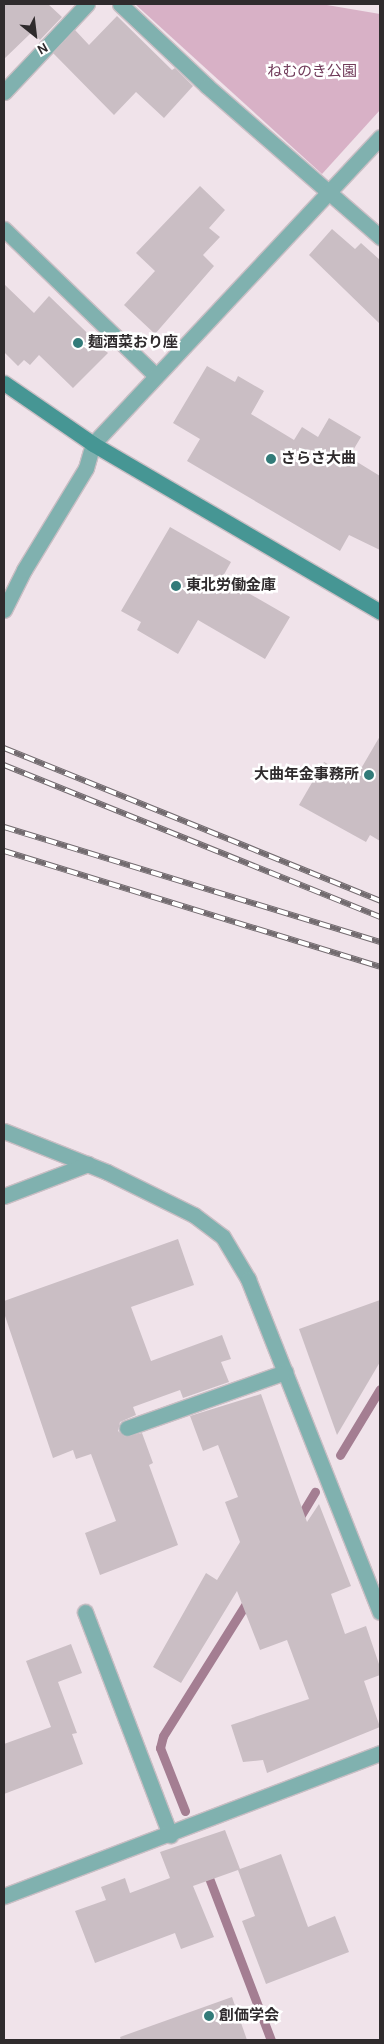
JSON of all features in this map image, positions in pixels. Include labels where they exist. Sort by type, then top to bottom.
[{"type":"street","points":[[4,92],[87,4]]},
{"type":"street","points":[[120,4],[263,136],[380,237]]},
{"type":"street","points":[[4,610],[24,570],[86,468],[93,444],[155,375],[380,137]]},
{"type":"street","points":[[4,229],[155,375]]},
{"type":"street","points":[[4,383],[93,444],[380,612]]},
{"type":"street","points":[[4,1131],[88,1164],[194,1215],[223,1237],[248,1279],[380,1612]]},
{"type":"street","points":[[4,1196],[88,1164]]},
{"type":"street","points":[[127,1428],[285,1372]]},
{"type":"street","points":[[85,1612],[170,1834]]},
{"type":"street","points":[[4,1896],[380,1753]]},
{"type":"green space","name":"ねむのき公園","points":[[135,4],[321,4],[380,14],[380,110],[322,174]]},
{"type":"building","points":[[4,4],[48,4],[62,17],[40,40],[32,32],[4,59]]},
{"type":"building","points":[[117,16],[172,70],[175,68],[193,86],[164,118],[136,92],[114,115],[53,53],[75,30],[89,45]]},
{"type":"building","points":[[200,186],[225,210],[209,228],[220,237],[203,255],[214,266],[155,334],[124,305],[155,271],[136,253]]},
{"type":"building","points":[[332,229],[355,249],[361,243],[380,260],[380,324],[309,255]]},
{"type":"building","name":"麺酒菜おり座","points":[[4,284],[34,313],[49,296],[108,353],[73,388],[39,355],[30,365],[24,360],[18,366],[4,352]]},
{"type":"building","name":"さらさ大曲","points":[[207,366],[235,382],[238,376],[264,391],[251,414],[294,440],[302,427],[318,437],[329,418],[361,437],[349,457],[380,476],[380,550],[349,535],[340,551],[187,461],[200,439],[173,423]]},
{"type":"building","name":"東北労働金庫","points":[[170,527],[231,562],[222,578],[290,617],[265,659],[198,620],[178,654],[137,630],[141,622],[121,611]]},
{"type":"building","points":[[380,736],[380,841],[370,835],[366,842],[299,805],[324,762],[355,779]]},
{"type":"building","points":[[178,1239],[194,1285],[131,1307],[151,1361],[222,1335],[231,1359],[221,1362],[229,1382],[183,1398],[180,1390],[133,1407],[136,1415],[120,1422],[118,1431],[125,1437],[142,1433],[153,1463],[149,1465],[178,1545],[100,1575],[85,1533],[116,1521],[91,1454],[76,1459],[73,1450],[53,1458],[4,1313],[4,1301]]},
{"type":"building","points":[[380,1300],[380,1362],[337,1435],[299,1329]]},
{"type":"building","points":[[261,1394],[307,1522],[319,1504],[351,1586],[331,1594],[345,1634],[366,1626],[380,1667],[380,1675],[364,1681],[380,1727],[267,1773],[263,1760],[243,1762],[231,1725],[309,1699],[287,1640],[260,1650],[237,1591],[181,1683],[153,1667],[206,1573],[217,1580],[240,1542],[225,1502],[238,1497],[218,1445],[203,1451],[190,1416]]},
{"type":"building","points":[[71,1644],[82,1673],[58,1682],[77,1733],[72,1734],[83,1764],[4,1794],[4,1744],[51,1727],[26,1661]]},
{"type":"building","points":[[225,1830],[240,1869],[281,1854],[308,1927],[335,1916],[349,1952],[266,1984],[242,1921],[255,1916],[238,1870],[193,1886],[214,1937],[181,1949],[175,1933],[95,1963],[75,1911],[106,1900],[101,1887],[125,1878],[130,1893],[170,1878],[160,1852]]},
{"type":"building","name":"創価学会","points":[[232,1997],[247,2040],[121,2040],[120,2037]]},
{"type":"waterway","points":[[340,1455],[380,1389]]},
{"type":"waterway","points":[[298,1520],[315,1492]]},
{"type":"waterway","points":[[185,1811],[160,1748],[163,1736],[249,1599]]},
{"type":"waterway","points":[[206,1870],[271,2040]]},
{"type":"railway","points":[[4,748],[380,901]]},
{"type":"railway","points":[[4,765],[380,917]]},
{"type":"railway","points":[[4,827],[380,942]]},
{"type":"railway","points":[[4,851],[380,967]]},
{"type":"place","name":"麺酒菜おり座","points":[[78,343]]},
{"type":"place","name":"さらさ大曲","points":[[271,459]]},
{"type":"place","name":"東北労働金庫","points":[[176,586]]},
{"type":"place","name":"大曲年金事務所","points":[[369,775]]},
{"type":"place","name":"創価学会","points":[[209,2016]]}]
